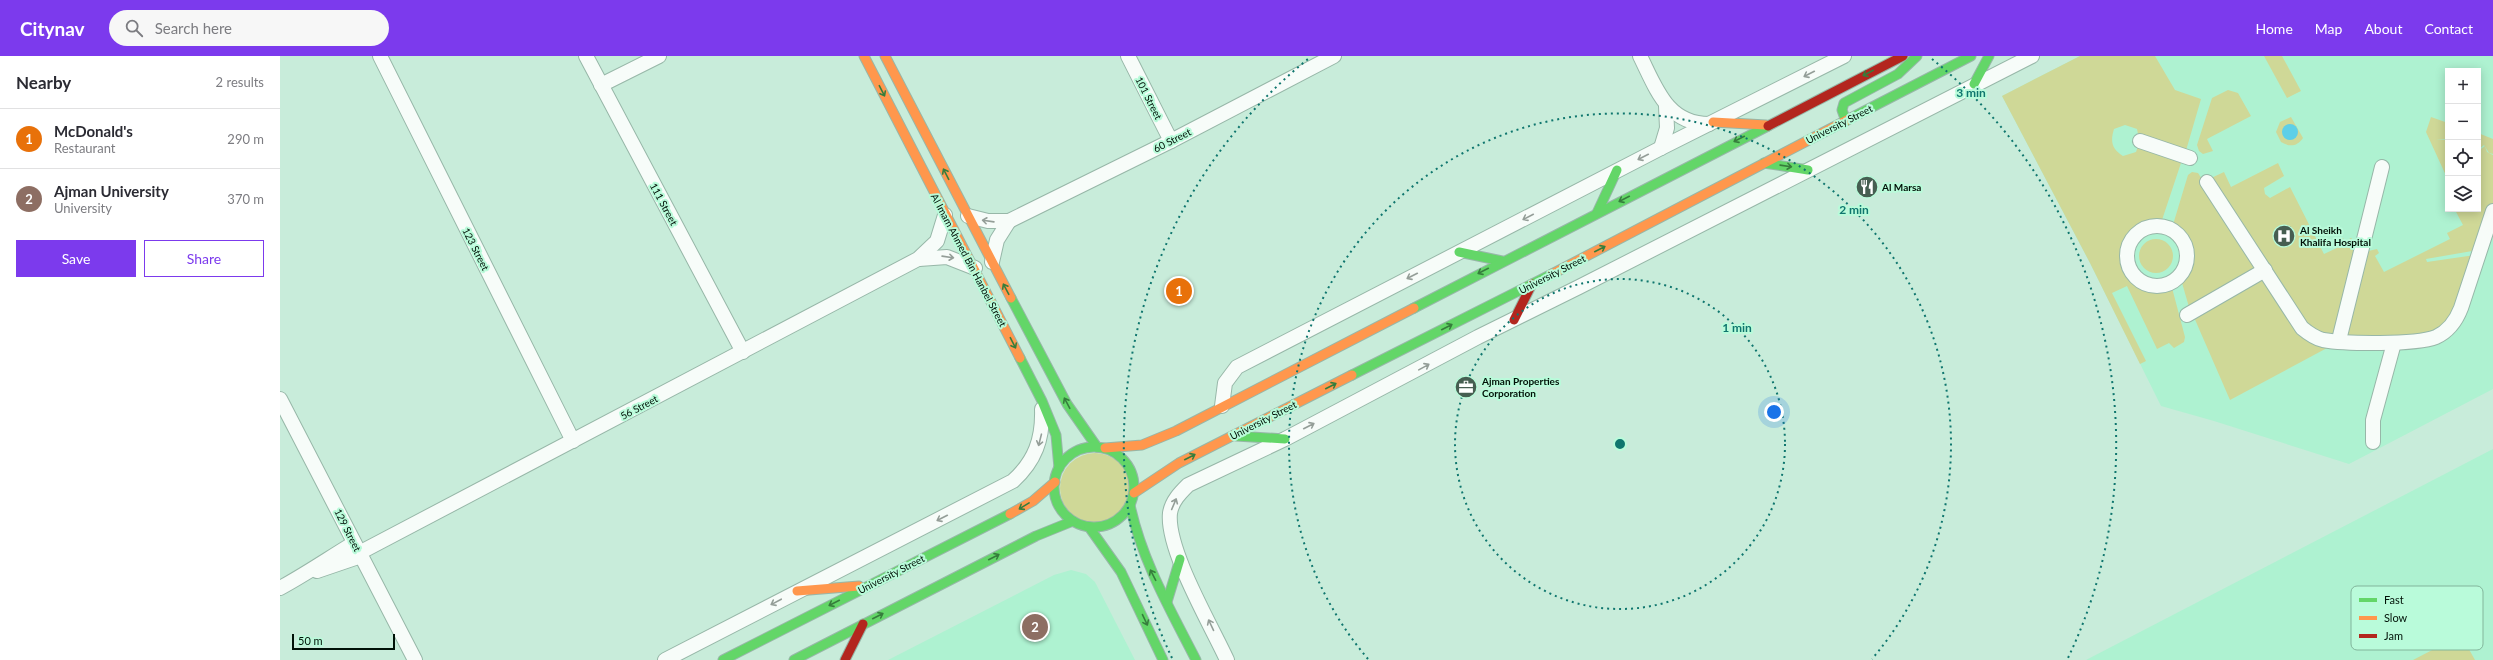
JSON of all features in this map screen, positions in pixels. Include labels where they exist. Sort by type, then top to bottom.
[{"type":"main road","name":"Al Imam Ahmed Bin Hanbel Street","points":[[864,56],[945,215],[975,268],[1042,401],[1056,435],[1059,468]]},
{"type":"main road","name":"Al Imam Ahmed Bin Hanbel Street","points":[[885,56],[992,263],[1076,419],[1101,448]]},
{"type":"main road","points":[[1101,448],[1116,453],[1131,470],[1134,482],[1134,493],[1130,505],[1123,515],[1113,522],[1101,527],[1089,527],[1073,521],[1060,508],[1054,491],[1059,468],[1071,455],[1079,450],[1101,448],[1124,448],[1159,439],[1766,125],[1903,56]]},
{"type":"main road","points":[[1846,121],[1842,110],[1844,103],[1898,74],[1917,56]]},
{"type":"main road","name":"University Street","points":[[1134,493],[1174,466],[1532,284],[1971,56]]},
{"type":"main road","points":[[1974,84],[1989,56]]},
{"type":"main road","points":[[1711,123],[1766,125]]},
{"type":"main road","points":[[1764,163],[1808,170]]},
{"type":"main road","points":[[1597,212],[1617,170]]},
{"type":"main road","points":[[1459,252],[1502,261]]},
{"type":"main road","points":[[1514,320],[1532,284]]},
{"type":"main road","points":[[1232,436],[1284,439]]},
{"type":"main road","name":"University Street","points":[[723,660],[1020,509],[1055,482]]},
{"type":"main road","points":[[1130,505],[1138,543],[1196,660]]},
{"type":"main road","points":[[794,660],[1036,536],[1073,521]]},
{"type":"main road","points":[[1089,527],[1121,572],[1163,660]]},
{"type":"main road","points":[[1167,602],[1180,559]]},
{"type":"main road","points":[[797,591],[869,585]]},
{"type":"main road","points":[[845,660],[863,624]]},
{"type":"street","name":"123 Street","points":[[380,56],[573,441]]},
{"type":"street","name":"111 Street","points":[[586,56],[742,352]]},
{"type":"street","points":[[601,85],[659,56]]},
{"type":"street","name":"101 Street","points":[[1128,56],[1171,141]]},
{"type":"street","name":"60 Street","points":[[968,216],[988,221],[1009,221],[1171,141],[1334,56]]},
{"type":"street","points":[[1640,56],[1666,106],[1668,128],[1661,148]]},
{"type":"street","points":[[1222,406],[1225,383],[1237,367],[1617,170],[1844,56]]},
{"type":"street","points":[[1227,660],[1180,559],[1170,528],[1170,511],[1177,497],[1188,485],[1284,439],[1974,84],[2032,56]]},
{"type":"street","points":[[1666,106],[1684,120],[1711,123]]},
{"type":"street","points":[[2140,141],[2190,158]]},
{"type":"street","points":[[2339,340],[2382,167]]},
{"type":"street","points":[[2207,182],[2302,328],[2323,340],[2394,343],[2425,340],[2437,337],[2448,330],[2456,320],[2493,211]]},
{"type":"street","name":"56 Street","points":[[280,588],[312,570],[322,570],[358,550],[573,441],[918,259],[937,241],[945,215]]},
{"type":"street","points":[[992,263],[997,240],[1009,221]]},
{"type":"street","points":[[2159,226],[2175,232],[2182,238],[2187,255],[2186,264],[2176,279],[2159,286],[2142,282],[2130,270],[2127,261],[2129,243],[2134,236],[2150,227],[2159,226]]},
{"type":"street","name":"56 Street","points":[[918,259],[947,257],[975,268]]},
{"type":"street","points":[[2188,315],[2265,270]]},
{"type":"street","points":[[2373,442],[2371,427],[2394,343]]},
{"type":"street","name":"129 Street","points":[[280,399],[415,660]]},
{"type":"street","points":[[665,660],[1013,481],[1033,458],[1039,444],[1042,429],[1042,401]]},
{"type":"shaded area","name":"Al Sheikh Khalifa Hospital","points":[[2080,56],[2493,56],[2493,389],[2349,464],[2214,421],[2161,406],[2090,263],[2002,96]]},
{"type":"shaded area","points":[[2080,56],[2155,56],[2175,90],[2201,99],[2185,154],[2139,139],[2137,129],[2125,125],[2114,129],[2112,141],[2114,148],[2123,156],[2136,152],[2139,143],[2183,157],[2161,223],[2143,226],[2132,235],[2126,248],[2126,261],[2131,274],[2140,283],[2154,287],[2171,284],[2185,337],[2184,342],[2174,348],[2169,343],[2157,349],[2127,286],[2112,293],[2146,361],[2140,364],[2090,263],[2002,96]]},
{"type":"shaded area","points":[[2264,56],[2282,56],[2301,91],[2287,98]]},
{"type":"shaded area","points":[[2228,90],[2238,93],[2251,116],[2207,139],[2213,151],[2203,154],[2199,151],[2197,145],[2212,98]]},
{"type":"shaded area","points":[[2291,117],[2303,138],[2296,145],[2287,145],[2281,142],[2276,132],[2280,122]]},
{"type":"shaded area","points":[[2431,117],[2445,122],[2445,139],[2436,140],[2445,140],[2445,173],[2426,132]]},
{"type":"shaded area","points":[[2481,134],[2493,139],[2493,154],[2489,153],[2484,145],[2481,148]]},
{"type":"shaded area","points":[[2485,146],[2487,152],[2493,155],[2493,205],[2478,250],[2426,259],[2427,262],[2475,255],[2453,320],[2422,339],[2347,336],[2364,252],[2377,249],[2379,253],[2375,256],[2384,272],[2450,239],[2447,233],[2463,225],[2456,212],[2481,212],[2481,149]]},
{"type":"shaded area","points":[[2278,163],[2284,176],[2264,188],[2265,194],[2270,198],[2290,187],[2324,254],[2341,246],[2339,240],[2343,238],[2345,241],[2351,238],[2360,246],[2336,335],[2314,334],[2209,179],[2224,172],[2231,187]]},
{"type":"shaded area","points":[[2192,172],[2198,173],[2256,261],[2257,268],[2189,307],[2180,276],[2186,263],[2187,250],[2182,238],[2172,228],[2188,175]]},
{"type":"shaded area","points":[[2159,239],[2166,241],[2171,246],[2173,256],[2171,266],[2166,271],[2153,273],[2146,271],[2141,266],[2139,253],[2141,246],[2146,241]]},
{"type":"shaded area","points":[[2265,278],[2324,342],[2327,348],[2230,400],[2193,315],[2252,281]]},
{"type":"shaded area","points":[[2493,449],[2493,660],[2086,660]]},
{"type":"shaded area","points":[[1095,453],[1114,459],[1124,469],[1130,488],[1124,507],[1114,517],[1095,523],[1076,517],[1066,507],[1060,488],[1066,469],[1076,459]]},
{"type":"shaded area","points":[[1071,570],[1086,574],[1095,582],[1135,660],[888,660],[1054,575]]},
{"type":"shaded area","points":[[2432,650],[2469,650],[2475,660],[2413,660]]},
{"type":"water","points":[[2290,124],[2297,129],[2298,132],[2293,139],[2290,140],[2283,135],[2282,132],[2287,125]]},
{"type":"traffic: fast","points":[[1846,121],[1842,110],[1844,103],[1898,74],[1917,56]]},
{"type":"traffic: fast","points":[[1849,119],[1971,56]]},
{"type":"traffic: fast","points":[[1974,84],[1989,56]]},
{"type":"traffic: fast","points":[[1414,308],[1768,126]]},
{"type":"traffic: fast","points":[[1764,163],[1808,170]]},
{"type":"traffic: fast","points":[[1597,213],[1617,170]]},
{"type":"traffic: fast","points":[[1459,252],[1502,261]]},
{"type":"traffic: fast","points":[[1352,375],[1552,274]]},
{"type":"traffic: fast","points":[[1011,298],[1067,404],[1097,447]]},
{"type":"traffic: fast","points":[[1020,358],[1042,401],[1056,435],[1059,468]]},
{"type":"traffic: fast","points":[[1236,436],[1285,439]]},
{"type":"traffic: fast","points":[[1094,447],[1109,450],[1122,459],[1131,472],[1134,487],[1131,502],[1122,515],[1109,524],[1094,527],[1079,524],[1066,515],[1057,502],[1054,487],[1057,472],[1066,459],[1079,450],[1094,447]]},
{"type":"traffic: fast","points":[[1130,505],[1135,526],[1149,565],[1196,660]]},
{"type":"traffic: fast","points":[[723,660],[1010,514]]},
{"type":"traffic: fast","points":[[794,660],[1036,536],[1073,521]]},
{"type":"traffic: fast","points":[[1089,527],[1121,572],[1163,660]]},
{"type":"traffic: fast","points":[[1167,602],[1180,559]]},
{"type":"traffic: slow","points":[[864,56],[1020,358]]},
{"type":"traffic: slow","points":[[885,56],[1011,298]]},
{"type":"traffic: slow","points":[[1552,274],[1849,119]]},
{"type":"traffic: slow","points":[[1713,122],[1766,125]]},
{"type":"traffic: slow","points":[[1105,448],[1142,445],[1176,431],[1414,308]]},
{"type":"traffic: slow","points":[[1134,493],[1179,463],[1352,375]]},
{"type":"traffic: slow","points":[[1010,514],[1033,501],[1055,482]]},
{"type":"traffic: slow","points":[[797,591],[859,586]]},
{"type":"traffic: jam","points":[[1768,126],[1903,56]]},
{"type":"traffic: jam","points":[[1514,320],[1532,284]]},
{"type":"traffic: jam","points":[[845,660],[863,624]]},
{"type":"place","name":"Al Marsa","points":[[1867,187]]},
{"type":"place","name":"Al Sheikh Khalifa Hospital","points":[[2284,236]]},
{"type":"place","name":"McDonald's","points":[[1179,291]]},
{"type":"place","name":"Ajman Properties Corporation","points":[[1466,387]]},
{"type":"place","name":"Ajman University","points":[[1035,627]]}]
